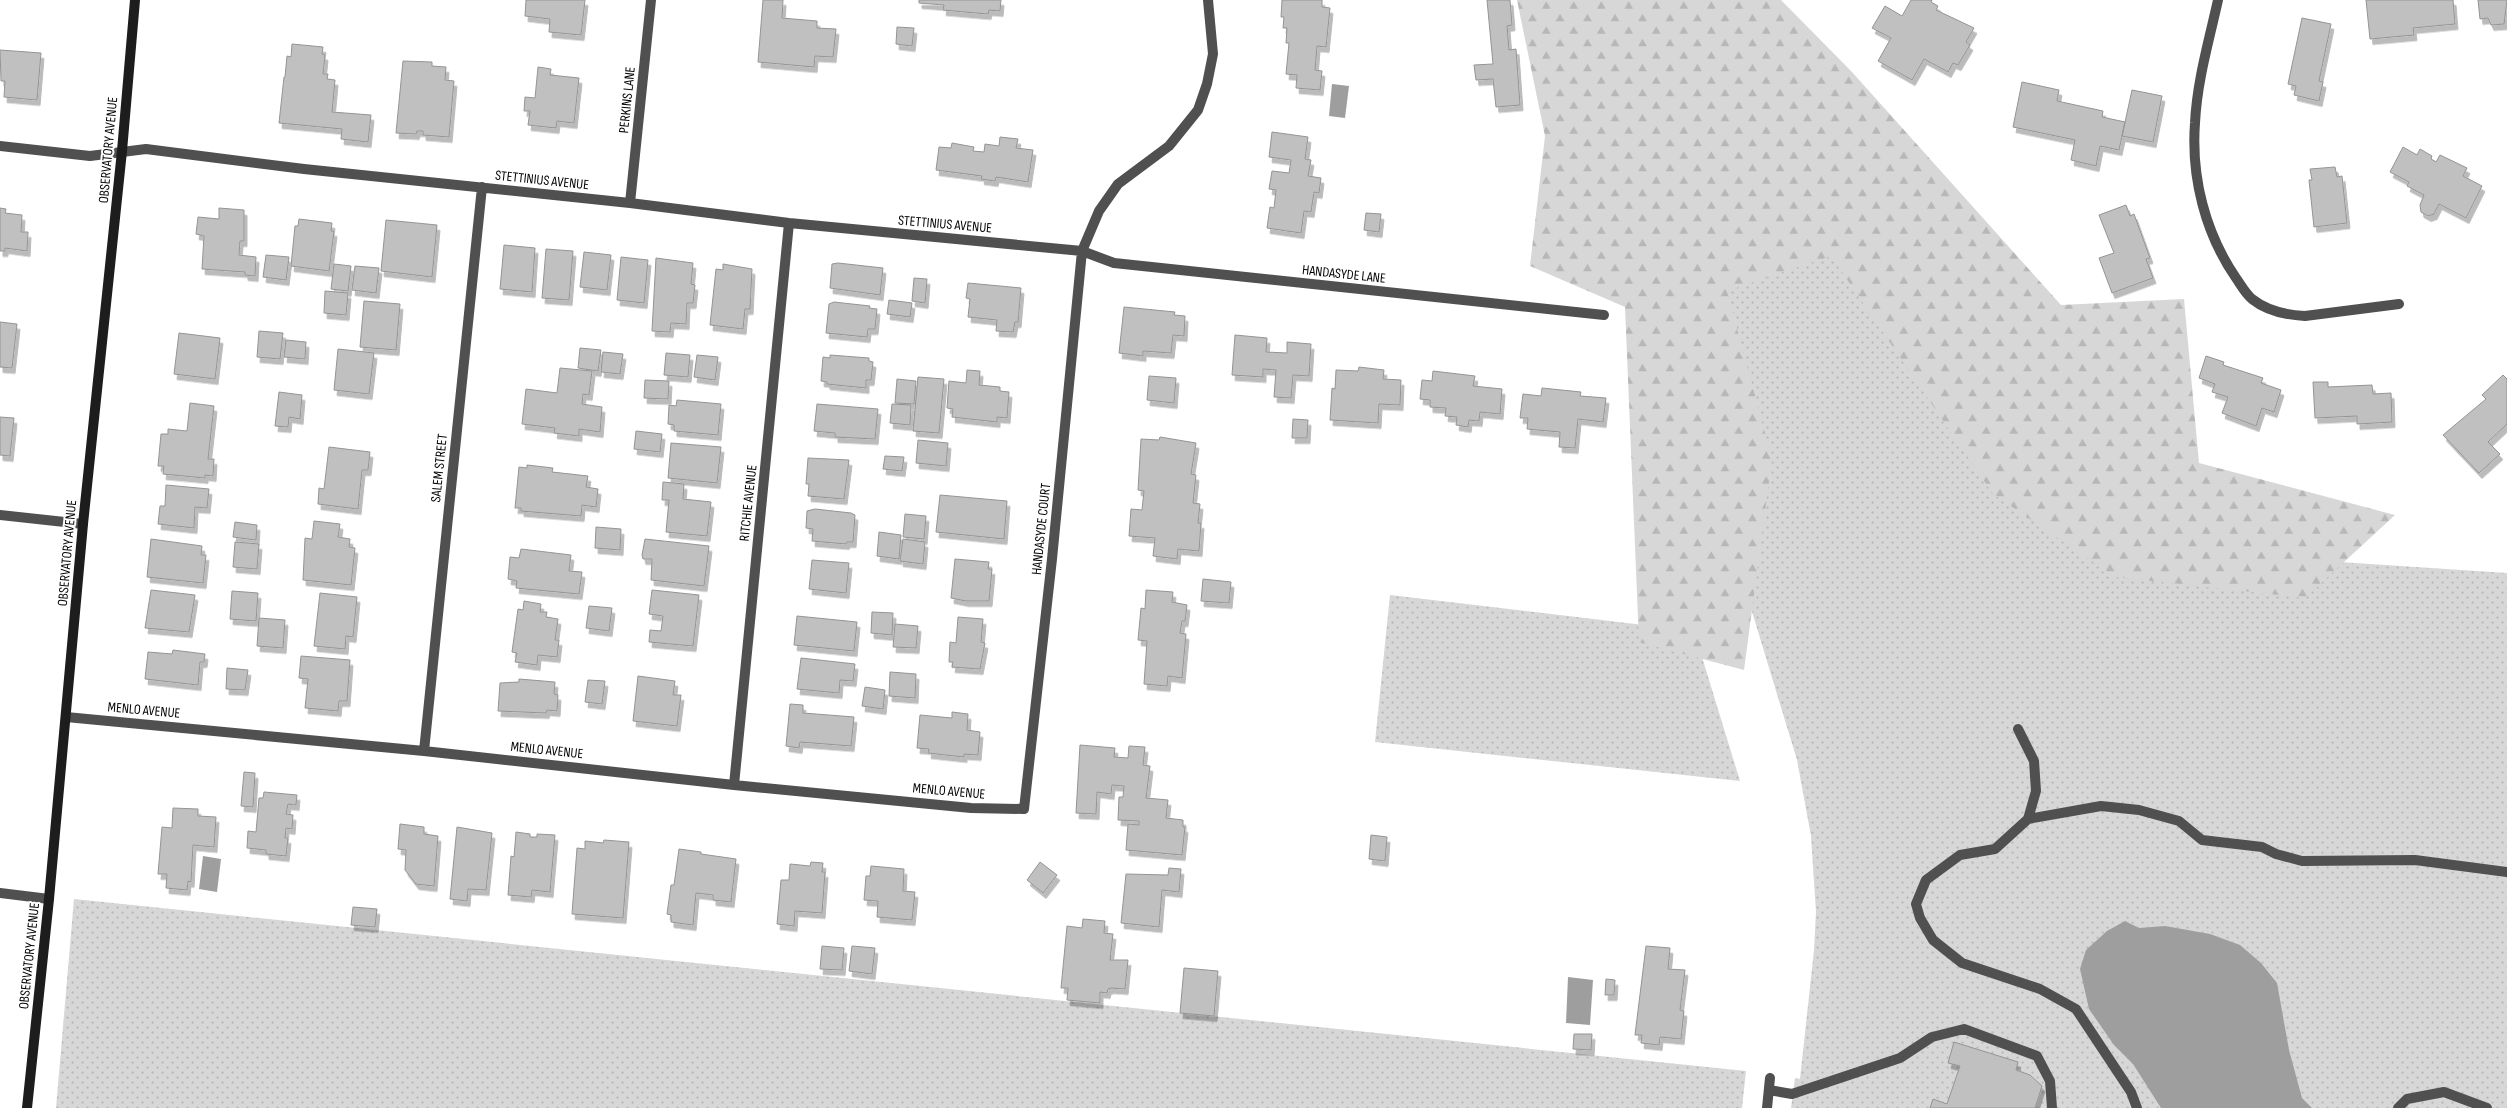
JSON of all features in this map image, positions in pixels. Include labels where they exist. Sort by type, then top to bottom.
[{"type":"street","name":"OBSERVATORY AVENUE","points":[[27,1108],[49,899],[83,524],[122,151],[135,0]]},
{"type":"street","name":"PERKINS LANE","points":[[630,203],[651,0]]},
{"type":"street","name":"HANDASYDE COURT","points":[[1024,809],[1052,559],[1082,251],[1099,211],[1118,184],[1169,146],[1198,110],[1207,84],[1213,54],[1208,0]]},
{"type":"street","points":[[2218,0],[2198,92],[2194,124],[2195,157],[2201,200],[2215,240],[2229,268],[2253,300],[2274,311],[2289,315],[2305,316],[2399,304]]},
{"type":"street","name":"STETTINIUS AVENUE","points":[[0,146],[90,156],[146,149],[304,169],[630,203],[789,223],[1082,251]]},
{"type":"street","name":"SALEM STREET","points":[[424,751],[482,188]]},
{"type":"street","name":"RITCHIE AVENUE","points":[[734,785],[789,223]]},
{"type":"street","name":"HANDASYDE LANE","points":[[1082,251],[1114,263],[1604,316]]},
{"type":"street","points":[[0,515],[83,524]]},
{"type":"street","name":"MENLO AVENUE","points":[[66,717],[424,751],[734,785],[971,808],[1024,809]]},
{"type":"street","points":[[2018,729],[2034,761],[2036,791],[2028,819],[1995,849],[1960,855],[1926,880],[1916,904],[1920,918],[1933,940],[1962,963],[2040,989],[2076,1009],[2131,1092],[2138,1108]]},
{"type":"street","points":[[2028,819],[2101,806],[2139,810],[2179,821],[2202,840],[2262,847],[2276,854],[2302,861],[2415,860],[2507,872]]},
{"type":"street","points":[[0,893],[49,899]]},
{"type":"street","points":[[1769,1090],[1792,1094],[1900,1058],[1932,1037],[1964,1029],[2037,1056],[2050,1081],[2052,1108]]},
{"type":"street","points":[[1767,1108],[1770,1078]]},
{"type":"street","points":[[2398,1108],[2407,1099],[2444,1092],[2487,1108]]},
{"type":"green space","points":[[1517,0],[1781,0],[1852,72],[2061,305],[2184,299],[2199,463],[2395,515],[2305,598],[2115,577],[1993,494],[1831,256],[1727,291],[1772,459],[1744,670],[1639,642],[1625,307],[1530,266],[1545,136]]},
{"type":"green space","points":[[1650,130],[1938,183],[2111,547],[2507,573],[2507,1108],[1791,1108],[1795,1078],[1800,1079],[1814,950],[1816,912],[1811,836],[1797,760],[1707,463]]},
{"type":"green space","points":[[1390,595],[1694,631],[1740,781],[1375,742]]},
{"type":"green space","points":[[74,899],[1746,1071],[1742,1108],[56,1108]]},
{"type":"shaded area","points":[[1332,84],[1349,86],[1345,118],[1329,116]]},
{"type":"shaded area","points":[[203,856],[221,859],[217,892],[199,889]]},
{"type":"shaded area","points":[[2125,921],[2139,928],[2165,926],[2210,934],[2240,945],[2261,963],[2277,983],[2289,1050],[2302,1098],[2312,1108],[2161,1108],[2133,1064],[2114,1045],[2089,1009],[2080,969],[2086,950],[2107,931]]},
{"type":"shaded area","points":[[1568,977],[1593,980],[1590,1025],[1566,1023]]},
{"type":"building","points":[[526,0],[585,0],[581,35],[549,32],[550,19],[525,16]]},
{"type":"building","points":[[763,0],[783,0],[782,18],[817,21],[817,28],[836,29],[833,57],[815,56],[814,67],[758,62]]},
{"type":"building","points":[[919,0],[1001,0],[1000,11],[989,10],[988,14],[943,10],[944,5],[919,3]]},
{"type":"building","points":[[1282,0],[1322,0],[1322,7],[1330,8],[1326,47],[1317,46],[1315,70],[1322,71],[1320,90],[1296,88],[1297,75],[1286,74],[1289,43],[1286,43],[1287,28],[1283,28],[1284,17],[1281,17]]},
{"type":"building","points":[[1487,0],[1510,0],[1512,25],[1507,26],[1509,50],[1516,49],[1520,105],[1496,107],[1493,79],[1476,80],[1474,65],[1493,64]]},
{"type":"building","points":[[1911,0],[1932,0],[1931,2],[1938,6],[1936,10],[1974,28],[1966,42],[1970,45],[1958,65],[1953,63],[1948,72],[1924,59],[1912,80],[1878,61],[1891,38],[1872,28],[1885,6],[1902,16]]},
{"type":"building","points":[[2366,0],[2453,0],[2455,24],[2413,28],[2414,35],[2370,39]]},
{"type":"building","points":[[2478,0],[2507,0],[2504,24],[2491,25],[2488,18],[2480,19]]},
{"type":"building","points":[[2302,18],[2331,24],[2319,81],[2323,82],[2319,101],[2294,95],[2296,86],[2288,84]]},
{"type":"building","points":[[897,27],[914,28],[912,46],[896,44]]},
{"type":"building","points":[[292,44],[323,47],[322,54],[325,55],[323,74],[328,74],[327,79],[335,80],[332,112],[371,115],[368,142],[341,139],[342,129],[279,123],[287,56],[291,57]]},
{"type":"building","points":[[0,50],[41,53],[37,100],[4,97],[5,81],[1,81]]},
{"type":"building","points":[[403,61],[432,62],[432,66],[446,67],[445,80],[454,81],[449,137],[423,135],[423,131],[417,131],[416,134],[396,133]]},
{"type":"building","points":[[538,67],[551,69],[550,75],[579,78],[574,123],[557,121],[556,128],[528,125],[530,111],[524,111],[525,97],[535,98]]},
{"type":"building","points":[[2022,82],[2059,90],[2057,101],[2103,111],[2102,117],[2125,122],[2119,150],[2100,146],[2096,166],[2071,160],[2075,140],[2013,127]]},
{"type":"building","points":[[2132,90],[2162,96],[2153,142],[2122,136]]},
{"type":"building","points":[[1272,132],[1308,137],[1305,159],[1311,160],[1308,176],[1321,178],[1319,193],[1314,192],[1311,212],[1304,211],[1301,233],[1267,228],[1270,207],[1274,208],[1276,190],[1269,189],[1272,171],[1289,173],[1291,160],[1269,157]]},
{"type":"building","points":[[1000,137],[1018,139],[1016,148],[1033,150],[1028,182],[996,177],[995,181],[981,179],[982,176],[936,170],[939,147],[951,148],[952,143],[974,147],[973,151],[984,152],[985,144],[999,146]]},
{"type":"building","points":[[2403,147],[2417,155],[2420,149],[2432,156],[2431,159],[2436,162],[2440,155],[2467,168],[2463,176],[2482,186],[2466,218],[2439,204],[2434,214],[2428,216],[2421,212],[2420,205],[2424,195],[2407,186],[2409,182],[2390,172]]},
{"type":"building","points":[[2335,167],[2337,177],[2342,176],[2347,223],[2314,227],[2309,180],[2312,180],[2310,169]]},
{"type":"building","points":[[2126,205],[2130,216],[2134,214],[2150,258],[2146,259],[2153,278],[2112,293],[2099,258],[2114,253],[2099,215]]},
{"type":"building","points":[[0,208],[6,209],[5,213],[22,215],[21,232],[28,232],[27,251],[5,248],[5,251],[0,251]]},
{"type":"building","points":[[219,208],[244,210],[244,241],[240,241],[239,255],[256,257],[255,276],[245,275],[245,272],[202,269],[204,236],[196,234],[198,217],[219,219]]},
{"type":"building","points":[[1366,213],[1381,214],[1379,232],[1364,230]]},
{"type":"building","points":[[299,219],[332,223],[331,231],[334,231],[329,271],[291,266],[295,226],[298,226]]},
{"type":"building","points":[[386,220],[437,225],[432,277],[381,271]]},
{"type":"building","points":[[504,245],[535,248],[532,292],[500,289]]},
{"type":"building","points":[[546,249],[573,251],[569,300],[542,298]]},
{"type":"building","points":[[584,252],[611,255],[607,290],[580,287]]},
{"type":"building","points":[[266,255],[289,257],[286,280],[263,277]]},
{"type":"building","points":[[621,257],[648,260],[644,303],[617,300]]},
{"type":"building","points":[[656,258],[693,263],[691,284],[695,285],[693,303],[687,303],[686,324],[671,323],[670,332],[652,331]]},
{"type":"building","points":[[334,264],[351,266],[348,291],[331,289]]},
{"type":"building","points":[[723,264],[752,269],[750,309],[745,309],[743,329],[710,325],[716,269],[723,270]]},
{"type":"building","points":[[832,264],[883,268],[880,295],[830,288]]},
{"type":"building","points":[[355,266],[379,268],[376,293],[352,290]]},
{"type":"building","points":[[914,278],[927,279],[925,303],[912,301]]},
{"type":"building","points":[[968,283],[1021,288],[1018,322],[1015,322],[1013,332],[996,331],[997,320],[968,317],[970,299],[966,298]]},
{"type":"building","points":[[325,291],[348,293],[346,315],[324,313]]},
{"type":"building","points":[[889,300],[912,303],[910,317],[887,314]]},
{"type":"building","points":[[364,301],[400,304],[396,350],[360,347]]},
{"type":"building","points":[[834,302],[870,306],[869,308],[877,309],[875,329],[868,329],[867,337],[826,333],[829,304]]},
{"type":"building","points":[[1124,307],[1175,312],[1174,315],[1185,316],[1184,336],[1173,335],[1171,353],[1143,351],[1143,356],[1119,353]]},
{"type":"building","points":[[0,322],[17,324],[12,368],[0,367]]},
{"type":"building","points":[[259,331],[283,333],[280,359],[257,357]]},
{"type":"building","points":[[179,333],[220,338],[215,379],[174,374]]},
{"type":"building","points":[[1235,335],[1267,338],[1266,352],[1287,353],[1287,342],[1311,344],[1309,376],[1293,375],[1291,398],[1274,397],[1276,370],[1263,369],[1263,377],[1232,375]]},
{"type":"building","points":[[286,340],[306,342],[305,359],[284,357]]},
{"type":"building","points":[[580,348],[601,350],[598,371],[578,368]]},
{"type":"building","points":[[338,349],[374,353],[369,394],[334,390]]},
{"type":"building","points":[[603,352],[623,354],[620,374],[601,372]]},
{"type":"building","points":[[666,353],[690,355],[688,377],[664,375]]},
{"type":"building","points":[[697,355],[718,357],[715,380],[694,377]]},
{"type":"building","points":[[830,355],[869,358],[869,361],[873,362],[871,380],[866,380],[866,388],[827,384],[827,382],[821,381],[823,357],[830,358]]},
{"type":"building","points":[[2206,356],[2224,362],[2223,365],[2263,378],[2261,383],[2281,390],[2274,412],[2262,408],[2256,426],[2222,413],[2228,397],[2212,392],[2215,384],[2199,378]]},
{"type":"building","points":[[1359,367],[1384,370],[1383,379],[1401,380],[1400,405],[1379,404],[1378,423],[1330,420],[1332,388],[1335,389],[1336,370],[1358,371]]},
{"type":"building","points":[[560,368],[592,371],[589,395],[583,394],[582,404],[602,407],[600,432],[579,429],[579,436],[554,433],[555,428],[522,424],[526,389],[557,393]]},
{"type":"building","points":[[967,370],[980,371],[979,385],[1000,387],[1000,391],[1009,392],[1007,418],[997,417],[997,422],[952,417],[953,409],[947,408],[949,381],[966,383]]},
{"type":"building","points":[[1433,371],[1475,376],[1473,386],[1502,389],[1500,414],[1480,412],[1479,421],[1469,420],[1468,427],[1456,425],[1457,417],[1445,416],[1446,408],[1430,407],[1430,400],[1420,399],[1422,380],[1432,381]]},
{"type":"building","points":[[2503,375],[2507,379],[2507,424],[2488,442],[2500,454],[2479,473],[2443,435],[2486,399],[2482,395]]},
{"type":"building","points":[[1149,376],[1176,378],[1174,403],[1147,400]]},
{"type":"building","points":[[918,377],[944,379],[939,433],[913,431]]},
{"type":"building","points":[[897,379],[916,381],[914,404],[895,403]]},
{"type":"building","points":[[645,380],[669,381],[668,399],[644,398]]},
{"type":"building","points":[[2313,382],[2328,382],[2328,387],[2372,385],[2373,394],[2391,393],[2392,422],[2357,424],[2357,416],[2315,418]]},
{"type":"building","points":[[1542,388],[1581,392],[1580,396],[1606,398],[1603,422],[1578,419],[1575,448],[1559,447],[1560,432],[1527,429],[1528,418],[1520,418],[1523,394],[1541,396]]},
{"type":"building","points":[[279,392],[302,395],[300,419],[289,417],[288,427],[275,426]]},
{"type":"building","points":[[677,400],[721,404],[718,435],[674,431],[674,425],[668,424],[669,405],[676,406]]},
{"type":"building","points":[[190,403],[214,406],[208,459],[214,459],[213,476],[205,475],[205,478],[163,474],[164,466],[158,466],[161,434],[168,434],[168,429],[187,431]]},
{"type":"building","points":[[817,404],[878,409],[875,439],[835,437],[835,433],[814,431]]},
{"type":"building","points":[[892,404],[911,405],[910,425],[890,423]]},
{"type":"building","points":[[0,417],[14,418],[10,456],[0,455]]},
{"type":"building","points":[[1293,419],[1308,420],[1307,438],[1292,438]]},
{"type":"building","points":[[636,431],[662,434],[660,452],[634,449]]},
{"type":"building","points":[[1160,437],[1196,443],[1191,474],[1196,475],[1193,503],[1200,504],[1198,523],[1201,523],[1199,551],[1178,549],[1177,559],[1153,556],[1155,538],[1129,536],[1131,509],[1142,510],[1144,491],[1138,490],[1141,439],[1159,440]]},
{"type":"building","points":[[918,440],[948,443],[946,466],[916,463]]},
{"type":"building","points":[[671,443],[721,447],[717,483],[668,478]]},
{"type":"building","points":[[329,447],[370,452],[368,470],[362,470],[358,509],[318,504],[319,488],[324,489]]},
{"type":"building","points":[[885,456],[904,457],[902,471],[883,469]]},
{"type":"building","points":[[808,458],[849,460],[844,499],[808,496],[809,484],[806,484]]},
{"type":"building","points":[[527,465],[553,468],[552,472],[588,476],[586,487],[598,489],[596,507],[582,505],[581,516],[521,511],[521,508],[515,508],[519,467],[527,468]]},
{"type":"building","points":[[663,482],[684,484],[683,499],[711,502],[707,536],[666,532],[669,500],[662,500]]},
{"type":"building","points":[[166,485],[209,489],[207,508],[195,507],[194,528],[158,524],[160,506],[165,506]]},
{"type":"building","points":[[940,495],[1007,501],[1004,539],[936,532]]},
{"type":"building","points":[[815,509],[855,515],[853,542],[847,542],[846,544],[812,541],[813,529],[806,528],[807,511]]},
{"type":"building","points":[[905,514],[926,516],[924,539],[903,537]]},
{"type":"building","points":[[314,521],[340,524],[338,537],[350,539],[349,547],[355,548],[351,585],[303,580],[305,538],[312,539]]},
{"type":"building","points":[[235,522],[257,525],[256,540],[233,537]]},
{"type":"building","points":[[596,527],[621,529],[620,550],[595,548]]},
{"type":"building","points":[[879,532],[901,535],[899,559],[877,556]]},
{"type":"building","points":[[151,539],[202,546],[201,555],[206,555],[203,583],[147,577]]},
{"type":"building","points":[[645,539],[709,546],[704,586],[651,580],[652,559],[643,559],[642,555]]},
{"type":"building","points":[[903,539],[925,542],[923,564],[900,561]]},
{"type":"building","points":[[235,542],[259,544],[257,569],[233,567]]},
{"type":"building","points":[[521,549],[571,555],[569,571],[582,572],[579,594],[516,588],[517,581],[508,579],[510,557],[519,558]]},
{"type":"building","points":[[955,559],[989,562],[988,569],[992,569],[989,601],[966,601],[951,598]]},
{"type":"building","points":[[812,560],[849,563],[846,593],[809,589]]},
{"type":"building","points":[[1203,579],[1231,582],[1229,603],[1201,601]]},
{"type":"building","points":[[151,590],[195,595],[189,632],[145,628]]},
{"type":"building","points":[[652,590],[699,595],[693,646],[649,642],[650,630],[661,631],[663,616],[649,614]]},
{"type":"building","points":[[1146,590],[1173,592],[1172,602],[1187,605],[1185,621],[1182,621],[1180,633],[1186,634],[1182,678],[1168,676],[1167,686],[1144,684],[1147,641],[1138,640],[1141,608],[1145,609]]},
{"type":"building","points":[[232,591],[258,593],[256,621],[230,619]]},
{"type":"building","points":[[320,593],[357,597],[353,637],[346,636],[345,649],[314,646]]},
{"type":"building","points":[[524,601],[541,604],[540,612],[547,612],[546,617],[558,619],[555,640],[559,640],[557,657],[538,655],[537,665],[515,662],[517,653],[512,652],[518,609],[523,610]]},
{"type":"building","points":[[589,606],[612,608],[609,631],[586,628]]},
{"type":"building","points":[[872,612],[893,613],[892,635],[871,633]]},
{"type":"building","points":[[797,616],[857,622],[854,651],[794,645]]},
{"type":"building","points":[[958,617],[983,619],[981,642],[985,643],[980,669],[952,667],[953,662],[949,662],[950,642],[956,643]]},
{"type":"building","points":[[259,618],[285,620],[283,648],[257,646]]},
{"type":"building","points":[[895,624],[918,626],[916,648],[893,647]]},
{"type":"building","points":[[173,650],[205,654],[204,662],[200,662],[198,685],[145,679],[148,652],[172,654]]},
{"type":"building","points":[[301,656],[350,660],[347,701],[339,701],[338,711],[305,708],[308,679],[299,678]]},
{"type":"building","points":[[801,658],[855,664],[853,681],[840,680],[839,693],[797,689]]},
{"type":"building","points":[[227,668],[248,670],[245,690],[226,689]]},
{"type":"building","points":[[890,672],[916,674],[915,698],[889,696]]},
{"type":"building","points":[[638,676],[675,681],[673,695],[681,695],[677,726],[633,721]]},
{"type":"building","points":[[519,679],[555,682],[554,694],[558,695],[557,711],[547,710],[546,713],[498,711],[500,683],[519,682]]},
{"type":"building","points":[[588,680],[605,681],[602,704],[585,702]]},
{"type":"building","points":[[865,687],[885,690],[883,709],[862,706]]},
{"type":"building","points":[[790,704],[803,705],[803,713],[854,717],[851,746],[800,742],[799,748],[786,746]]},
{"type":"building","points":[[952,712],[968,714],[967,730],[980,732],[978,755],[964,754],[964,757],[928,753],[929,749],[917,748],[920,715],[952,718]]},
{"type":"building","points":[[1080,745],[1115,748],[1114,757],[1128,758],[1129,746],[1145,747],[1143,765],[1150,766],[1146,798],[1168,800],[1166,818],[1183,820],[1183,827],[1185,827],[1182,855],[1126,850],[1128,824],[1139,825],[1139,821],[1118,820],[1119,797],[1123,797],[1124,786],[1112,785],[1111,794],[1097,792],[1096,814],[1076,813]]},
{"type":"building","points":[[244,772],[255,773],[253,807],[241,806]]},
{"type":"building","points":[[264,792],[297,795],[296,805],[288,804],[286,814],[293,815],[292,829],[286,828],[285,838],[288,838],[286,856],[266,854],[266,850],[247,848],[248,831],[256,832],[259,798],[263,798]]},
{"type":"building","points":[[173,808],[198,809],[198,816],[216,817],[214,847],[193,845],[191,882],[188,881],[187,890],[166,888],[167,874],[158,874],[162,827],[172,828]]},
{"type":"building","points":[[400,824],[424,827],[424,834],[438,836],[434,886],[416,884],[405,870],[406,850],[398,849]]},
{"type":"building","points":[[457,827],[492,833],[486,890],[468,889],[467,901],[450,899]]},
{"type":"building","points":[[516,832],[530,834],[530,837],[537,837],[537,834],[555,835],[550,892],[532,890],[531,897],[508,895],[511,856],[514,857]]},
{"type":"building","points":[[1371,835],[1387,837],[1385,861],[1369,859]]},
{"type":"building","points":[[604,840],[629,842],[623,918],[572,914],[577,848],[585,849],[585,841],[603,843]]},
{"type":"building","points":[[679,849],[736,859],[731,902],[713,900],[713,895],[696,893],[693,925],[671,922],[671,915],[667,914],[671,885],[674,885]]},
{"type":"building","points":[[811,862],[823,863],[822,872],[825,872],[822,913],[795,911],[794,926],[777,924],[781,880],[789,880],[790,864],[810,866]]},
{"type":"building","points":[[1040,862],[1057,875],[1043,893],[1027,880]]},
{"type":"building","points":[[871,866],[904,869],[903,891],[915,892],[912,920],[877,917],[878,901],[864,900],[866,876],[870,876]]},
{"type":"building","points":[[1169,868],[1181,869],[1179,892],[1162,890],[1159,927],[1121,923],[1126,874],[1168,875]]},
{"type":"building","points":[[353,907],[377,909],[375,927],[351,925]]},
{"type":"building","points":[[1083,919],[1105,921],[1104,933],[1113,934],[1110,960],[1128,960],[1125,989],[1111,988],[1108,989],[1107,993],[1100,992],[1100,1003],[1067,1000],[1068,988],[1061,988],[1067,926],[1082,928]]},
{"type":"building","points":[[822,946],[844,948],[842,970],[820,969]]},
{"type":"building","points":[[852,946],[875,948],[872,974],[849,971]]},
{"type":"building","points":[[1646,946],[1670,948],[1668,969],[1685,970],[1680,1010],[1684,1011],[1681,1039],[1660,1037],[1659,1045],[1641,1043],[1642,1035],[1635,1035]]},
{"type":"building","points":[[1184,968],[1218,971],[1214,1016],[1180,1013]]},
{"type":"building","points":[[1606,979],[1615,980],[1614,995],[1605,995]]},
{"type":"building","points":[[1574,1034],[1592,1034],[1591,1050],[1573,1049]]},
{"type":"building","points":[[1954,1042],[2018,1062],[2016,1070],[2030,1075],[2042,1086],[2035,1108],[1930,1108],[1933,1099],[1947,1104],[1960,1066],[1948,1063]]}]
